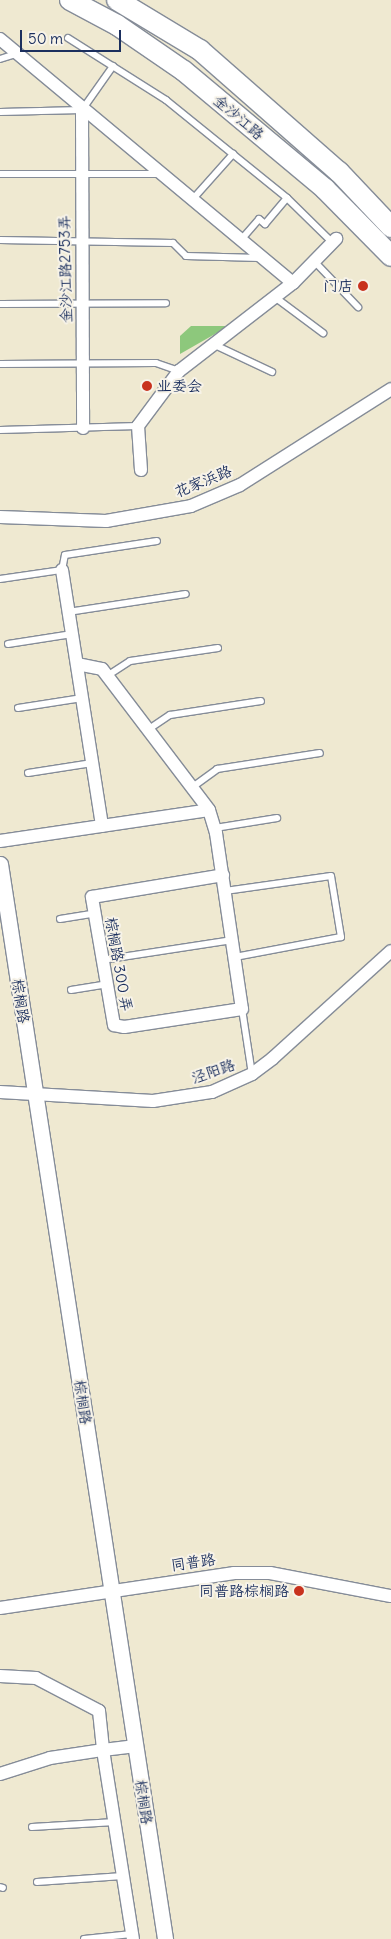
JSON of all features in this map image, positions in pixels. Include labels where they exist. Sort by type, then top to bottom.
[{"type":"main road","name":"金沙江路","points":[[70,0],[184,71],[325,189],[391,256]]},
{"type":"main road","name":"金沙江路","points":[[117,0],[200,50],[339,172],[391,227]]},
{"type":"street","points":[[0,39],[82,110],[260,258],[293,283]]},
{"type":"street","name":"金沙江路2753弄","points":[[82,110],[80,241],[83,428]]},
{"type":"street","points":[[141,470],[138,426],[179,371],[217,346],[276,298],[334,241]]},
{"type":"street","name":"花家浜路","points":[[0,517],[106,521],[190,506],[240,484],[391,389]]},
{"type":"street","points":[[62,570],[102,826]]},
{"type":"street","points":[[77,664],[95,664],[107,676],[194,786],[209,810],[215,828],[242,1009]]},
{"type":"street","points":[[0,841],[209,810]]},
{"type":"street","name":"棕榈路","points":[[0,864],[113,1590],[165,1939]]},
{"type":"street","name":"棕榈路 300 弄","points":[[222,875],[96,895],[91,901],[104,985],[110,1016],[114,1024],[124,1027],[242,1009]]},
{"type":"street","name":"泾阳路","points":[[0,1092],[154,1101],[212,1092],[252,1074],[391,951]]},
{"type":"street","name":"同普路","points":[[0,1608],[208,1576],[270,1573],[391,1596]]},
{"type":"street","points":[[0,1676],[36,1678],[98,1711],[132,1937]]},
{"type":"street","points":[[0,1774],[50,1758],[136,1746]]},
{"type":"lane","points":[[68,38],[166,100],[287,198],[334,241]]},
{"type":"lane","points":[[0,59],[16,54]]},
{"type":"lane","points":[[0,112],[82,110],[112,66]]},
{"type":"lane","points":[[192,200],[233,154]]},
{"type":"lane","points":[[0,174],[160,174]]},
{"type":"lane","points":[[240,241],[259,219],[265,224],[287,198]]},
{"type":"lane","points":[[0,240],[173,243],[186,256],[260,258]]},
{"type":"lane","points":[[314,261],[358,307]]},
{"type":"lane","points":[[276,298],[322,333]]},
{"type":"lane","points":[[0,304],[166,303]]},
{"type":"lane","points":[[217,346],[272,372]]},
{"type":"lane","points":[[0,364],[156,363],[179,371]]},
{"type":"lane","points":[[0,430],[138,426]]},
{"type":"lane","points":[[0,579],[62,570],[65,555],[157,541]]},
{"type":"lane","points":[[68,612],[186,594]]},
{"type":"lane","points":[[8,644],[72,634]]},
{"type":"lane","points":[[107,676],[130,661],[218,648]]},
{"type":"lane","points":[[18,708],[82,698]]},
{"type":"lane","points":[[149,729],[170,715],[261,701]]},
{"type":"lane","points":[[194,786],[217,768],[320,753]]},
{"type":"lane","points":[[28,773],[92,763]]},
{"type":"lane","points":[[215,828],[277,818]]},
{"type":"lane","points":[[225,891],[331,876],[341,937],[235,957]]},
{"type":"lane","points":[[60,919],[93,914]]},
{"type":"lane","points":[[100,960],[232,940]]},
{"type":"lane","points":[[71,990],[104,985]]},
{"type":"lane","points":[[242,1009],[252,1074]]},
{"type":"lane","points":[[32,1827],[115,1822]]},
{"type":"lane","points":[[37,1882],[123,1876]]},
{"type":"lane","points":[[84,1939],[132,1937]]},
{"type":"green space","points":[[191,326],[229,326],[180,354],[180,336]]},
{"type":"place","name":"门店","points":[[363,286]]},
{"type":"place","name":"业委会","points":[[147,386]]},
{"type":"place","name":"同普路棕榈路","points":[[299,1591]]}]
